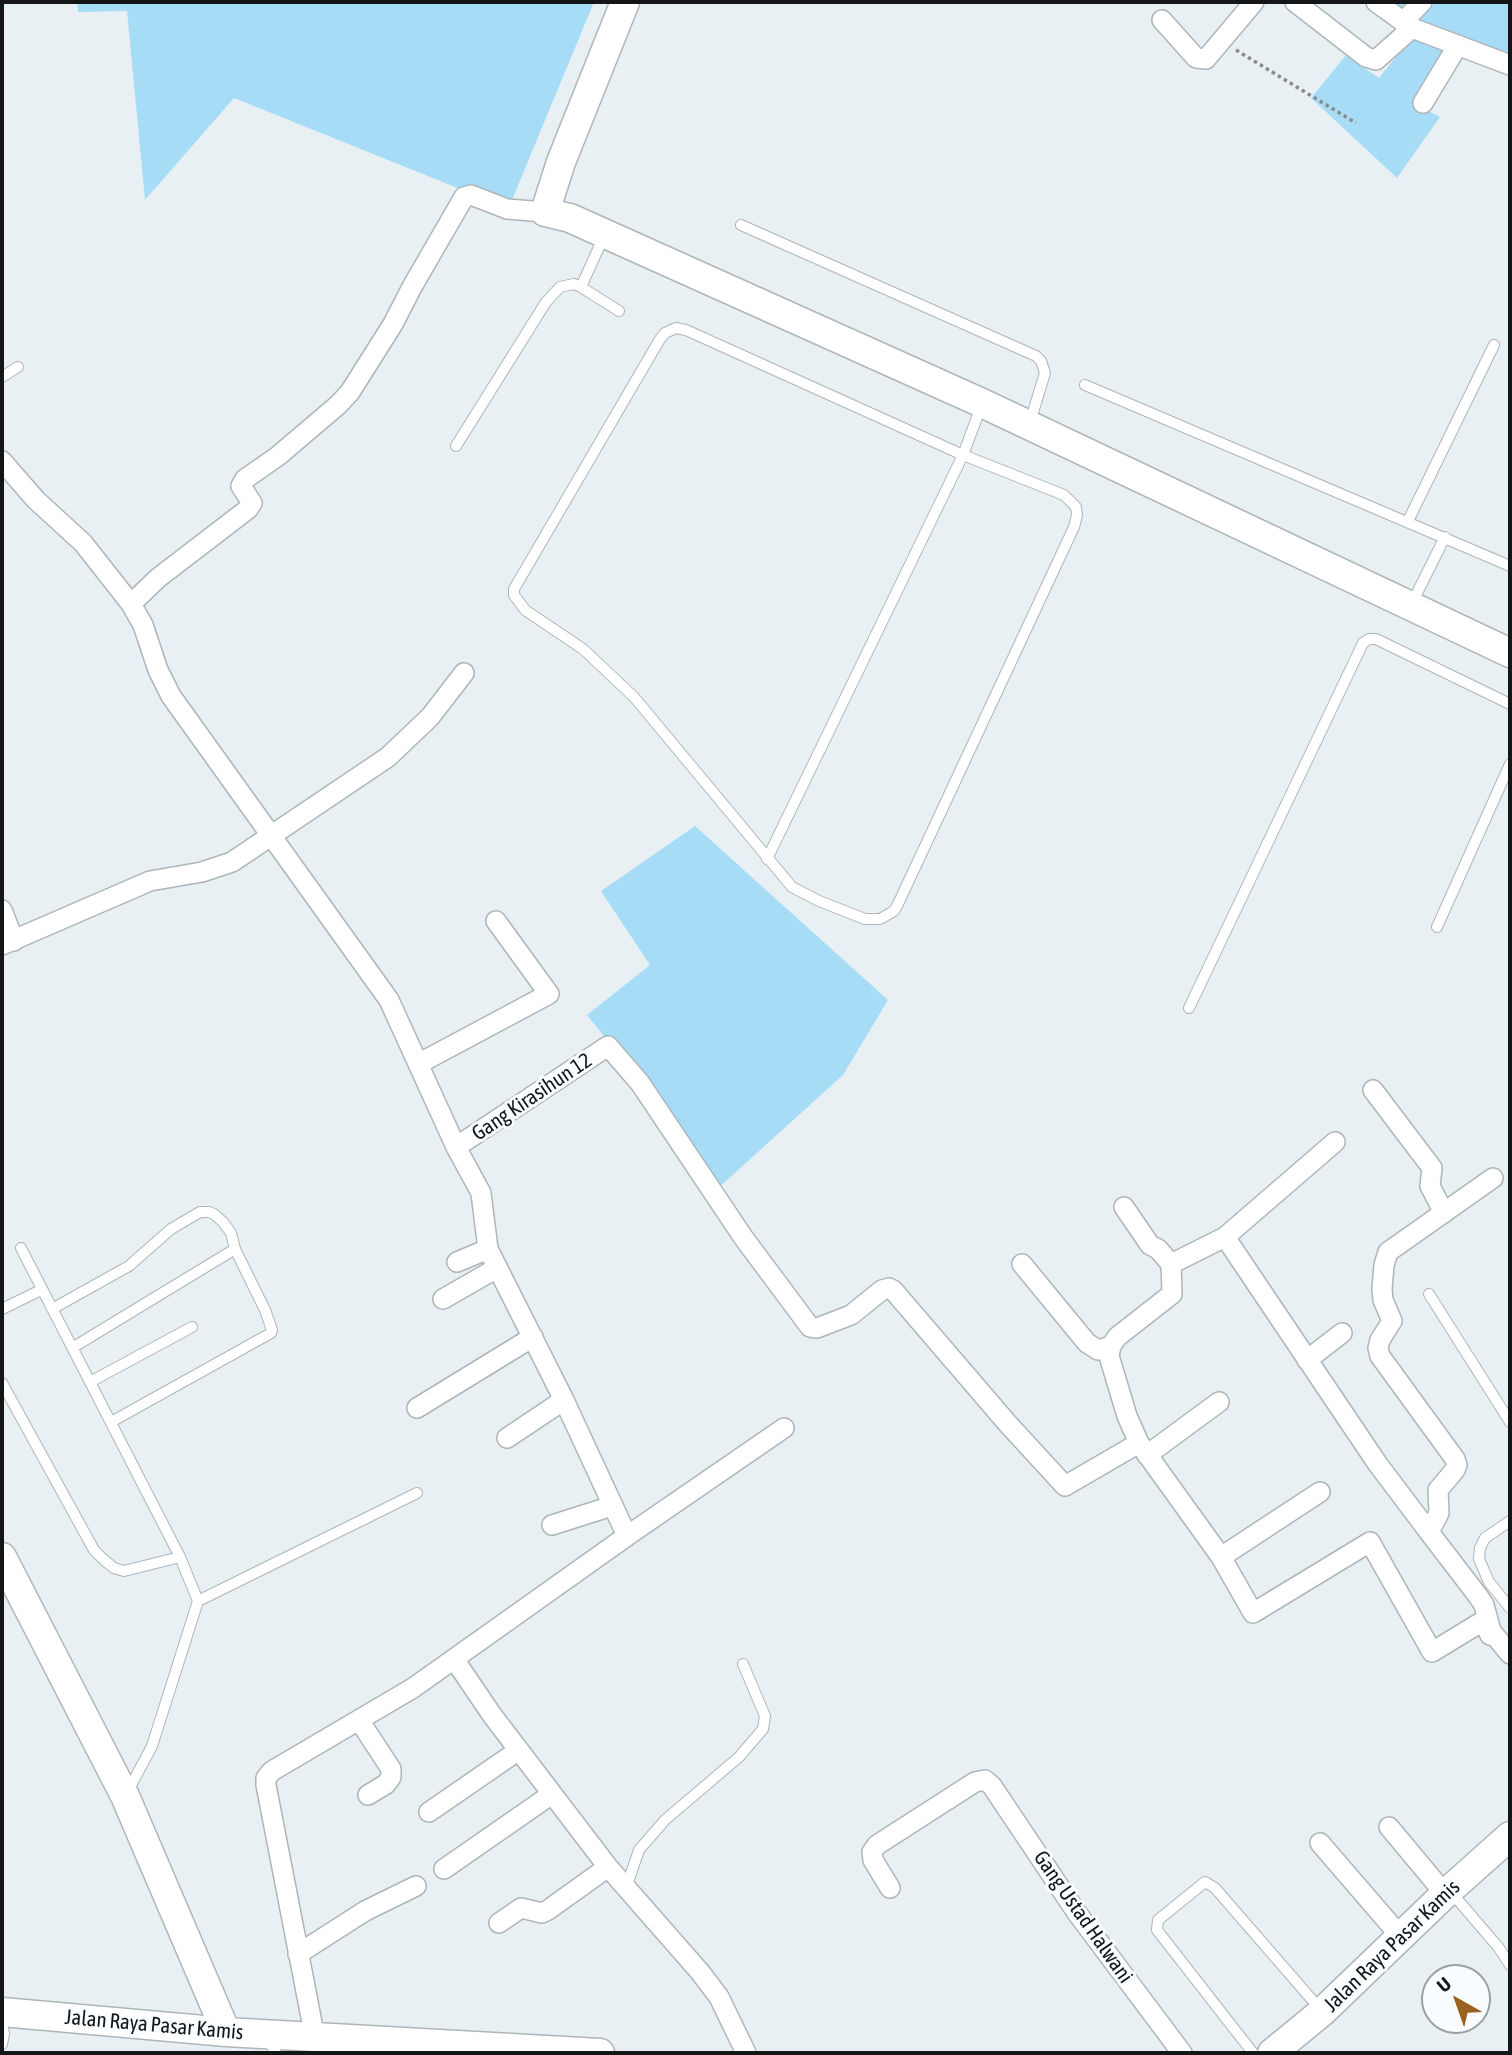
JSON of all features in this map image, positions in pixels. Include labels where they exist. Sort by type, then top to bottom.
[{"type":"street","points":[[545,212],[561,162],[625,2]]},
{"type":"street","points":[[1163,20],[1200,59],[1210,57],[1254,2]]},
{"type":"street","points":[[1297,2],[1372,60],[1380,58],[1408,25],[1422,2]]},
{"type":"street","points":[[1376,2],[1408,25],[1510,65]]},
{"type":"street","points":[[1423,103],[1458,45]]},
{"type":"street","points":[[131,604],[158,578],[248,509],[252,503],[241,486],[245,479],[278,456],[350,392],[393,324],[464,197],[471,195],[507,209],[545,212],[570,218],[982,403],[1510,653]]},
{"type":"street","points":[[2,461],[36,500],[83,543],[131,604],[143,625],[158,670],[171,696],[389,1000],[456,1147],[481,1193],[488,1249],[564,1401],[627,1536]]},
{"type":"street","points":[[2,910],[8,943],[150,881],[202,872],[232,862],[388,757],[430,718],[464,673]]},
{"type":"street","points":[[418,1064],[549,994],[496,921]]},
{"type":"street","name":"Gang Kirasihun 12","points":[[456,1147],[608,1046],[640,1083],[743,1237],[810,1327],[817,1328],[842,1319],[860,1310],[882,1290],[889,1288],[1065,1486],[1143,1449]]},
{"type":"street","points":[[1373,1090],[1433,1168],[1430,1186],[1444,1213]]},
{"type":"street","points":[[1171,1264],[1225,1237],[1335,1142]]},
{"type":"street","points":[[1429,1532],[1439,1513],[1438,1490],[1455,1470],[1457,1463],[1380,1356],[1380,1340],[1392,1321],[1383,1300],[1384,1265],[1388,1252],[1493,1178]]},
{"type":"street","points":[[1124,1207],[1150,1245],[1158,1249],[1171,1264]]},
{"type":"street","points":[[1225,1237],[1377,1464],[1478,1596],[1484,1605],[1492,1631],[1510,1656]]},
{"type":"street","points":[[457,1262],[488,1249]]},
{"type":"street","points":[[1021,1264],[1087,1343],[1098,1350],[1111,1346]]},
{"type":"street","points":[[1171,1264],[1174,1289],[1172,1294],[1117,1337],[1109,1356],[1114,1377],[1143,1449],[1221,1557],[1253,1613],[1370,1542],[1432,1652],[1483,1621],[1490,1636],[1510,1656]]},
{"type":"street","points":[[443,1299],[497,1268]]},
{"type":"street","points":[[1307,1360],[1342,1333]]},
{"type":"street","points":[[417,1408],[533,1338]]},
{"type":"street","points":[[507,1438],[564,1401]]},
{"type":"street","points":[[1143,1449],[1219,1402]]},
{"type":"street","points":[[315,2038],[265,1785],[266,1778],[272,1771],[413,1688],[784,1428]]},
{"type":"street","points":[[1221,1557],[1320,1492]]},
{"type":"street","points":[[552,1525],[612,1506]]},
{"type":"street","points":[[2,1557],[125,1796],[226,2032]]},
{"type":"street","points":[[454,1659],[492,1716],[608,1867],[701,1972],[719,1997],[746,2053]]},
{"type":"street","points":[[359,1720],[391,1769],[391,1777],[386,1783],[368,1795]]},
{"type":"street","points":[[429,1812],[519,1750]]},
{"type":"street","name":"Gang Ustad Halwani","points":[[890,1888],[873,1860],[872,1852],[877,1845],[975,1782],[985,1780],[992,1786],[1077,1913],[1182,2053]]},
{"type":"street","points":[[444,1869],[552,1794]]},
{"type":"street","points":[[1390,1827],[1447,1892]]},
{"type":"street","name":"Jalan Raya Pasar Kamis","points":[[1272,2053],[1322,2012],[1447,1892],[1510,1836]]},
{"type":"street","points":[[1320,1843],[1401,1937]]},
{"type":"street","points":[[499,1923],[521,1908],[542,1913],[548,1910],[608,1867]]},
{"type":"street","points":[[298,1954],[365,1911],[416,1885]]},
{"type":"street","name":"Jalan Raya Pasar Kamis","points":[[2,2012],[226,2032],[270,2044],[315,2038],[420,2049],[597,2053]]},
{"type":"lane","points":[[741,225],[1036,356],[1044,367],[1045,380],[1029,426]]},
{"type":"lane","points":[[581,287],[604,234]]},
{"type":"lane","points":[[456,446],[554,292],[566,285],[581,287],[619,311]]},
{"type":"lane","points":[[670,329],[686,330],[963,456],[1064,495],[1076,507],[1077,515],[894,911],[880,919],[865,919],[819,901],[792,887],[766,859],[634,697],[583,649],[525,610],[514,595],[514,589],[660,340],[670,329]]},
{"type":"lane","points":[[1408,522],[1494,345]]},
{"type":"lane","points":[[2,377],[18,367]]},
{"type":"lane","points":[[1085,385],[1510,566]]},
{"type":"lane","points":[[766,859],[963,456],[982,403]]},
{"type":"lane","points":[[1411,605],[1446,537]]},
{"type":"lane","points":[[1189,1008],[1363,643],[1376,639],[1510,704]]},
{"type":"lane","points":[[1437,927],[1510,764]]},
{"type":"lane","points":[[52,1309],[128,1266],[171,1229],[200,1212],[209,1212],[223,1222],[231,1233],[234,1249],[265,1310],[271,1333],[111,1422]]},
{"type":"lane","points":[[21,1248],[180,1557],[198,1601],[152,1746],[125,1796]]},
{"type":"lane","points":[[72,1348],[234,1249]]},
{"type":"lane","points":[[2,1309],[41,1290]]},
{"type":"lane","points":[[1429,1294],[1510,1422]]},
{"type":"lane","points":[[90,1382],[192,1327]]},
{"type":"lane","points":[[2,1383],[94,1550],[104,1560],[114,1569],[124,1571],[180,1557]]},
{"type":"lane","points":[[198,1601],[417,1493]]},
{"type":"lane","points":[[1510,1521],[1485,1538],[1479,1559],[1489,1582],[1510,1608]]},
{"type":"lane","points":[[626,1888],[639,1850],[665,1820],[738,1757],[762,1729],[765,1716],[743,1664]]},
{"type":"lane","points":[[1254,2053],[1157,1930],[1158,1920],[1205,1882],[1215,1888],[1322,2012]]},
{"type":"lane","points":[[1447,1892],[1510,1965]]},
{"type":"lane","points":[[2,2022],[2,2044]]},
{"type":"path","points":[[1223,42],[1356,123]]},
{"type":"shaded area","points":[[77,2],[594,2],[507,212],[470,193],[234,98],[145,200],[127,11],[78,12]]},
{"type":"shaded area","points":[[1374,2],[1510,2],[1510,68],[1449,54],[1415,104],[1440,117],[1397,178],[1311,98],[1346,55],[1379,78],[1414,34]]},
{"type":"shaded area","points":[[695,826],[888,1000],[843,1075],[716,1190],[642,1083],[587,1015],[650,965],[601,891]]}]
